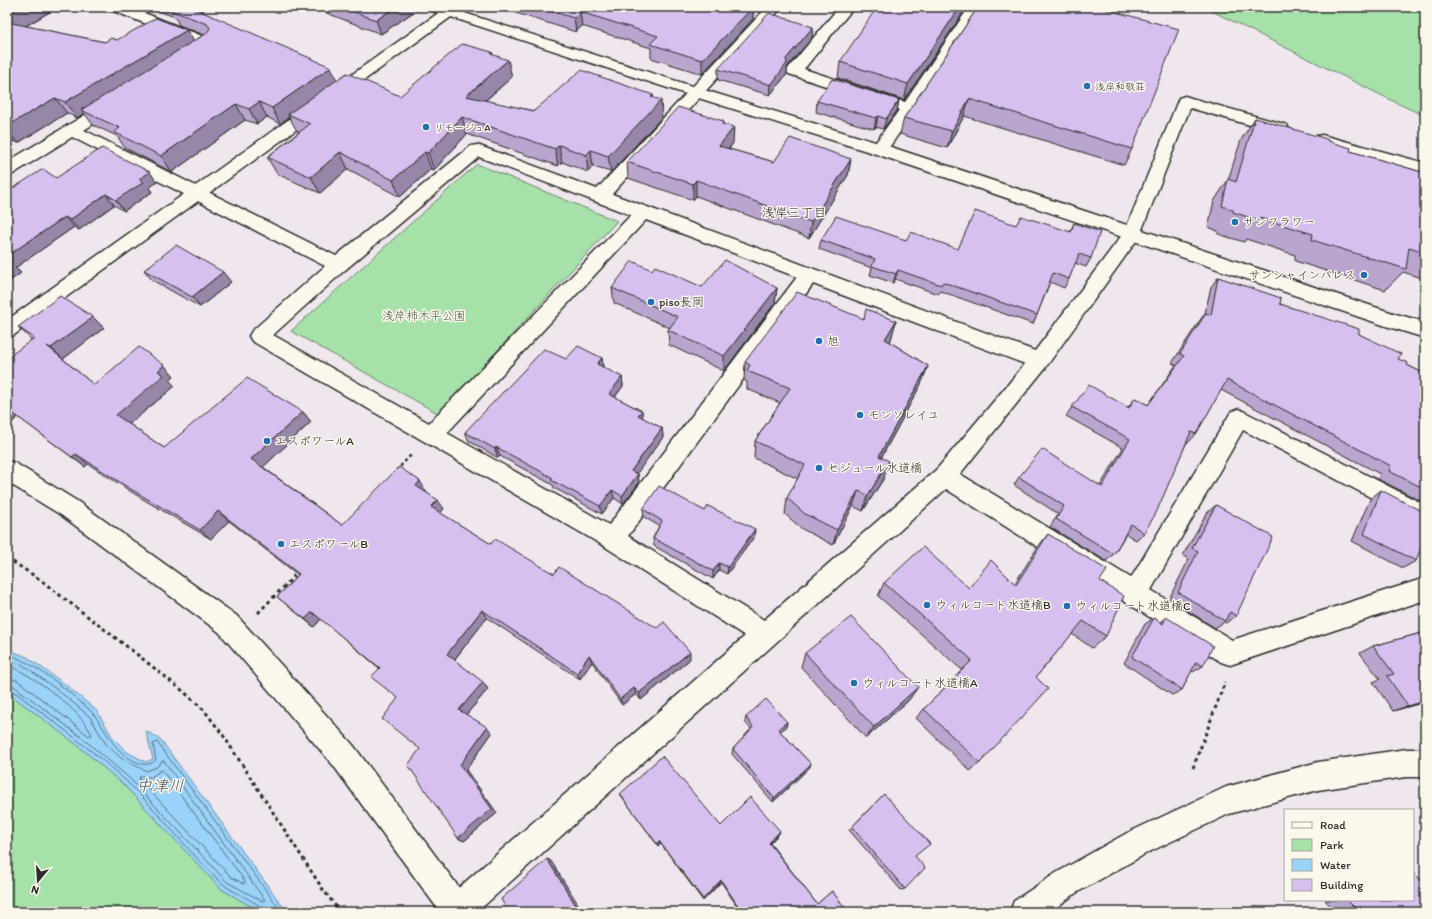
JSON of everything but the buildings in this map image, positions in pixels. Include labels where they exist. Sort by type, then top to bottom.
[{"type":"street","points":[[116,7],[210,44],[197,52]]},
{"type":"street","points":[[600,196],[775,7]]},
{"type":"street","points":[[847,7],[794,71],[909,108]]},
{"type":"street","points":[[879,149],[909,108],[976,7]]},
{"type":"street","points":[[7,330],[197,193],[447,9],[695,92],[879,149],[1393,321],[1425,330]]},
{"type":"street","points":[[7,170],[125,97]]},
{"type":"street","points":[[7,470],[69,508],[228,624],[343,754],[457,911],[945,476],[1039,361],[1133,233],[1185,101],[1425,169]]},
{"type":"street","points":[[72,130],[338,265]]},
{"type":"street","points":[[765,635],[612,539],[432,434],[259,336],[338,265],[477,150],[1039,361]]},
{"type":"street","points":[[432,434],[643,213]]},
{"type":"street","points":[[612,539],[810,274]]},
{"type":"street","points":[[1136,594],[1239,418],[1425,516]]},
{"type":"street","points":[[945,476],[1230,653],[1425,589]]},
{"type":"street","points":[[1025,912],[1066,883],[1137,843],[1226,801],[1318,776],[1406,763],[1425,763]]},
{"type":"path","points":[[388,479],[432,434]]},
{"type":"path","points":[[7,558],[39,580],[134,652],[204,710],[223,735],[322,888],[340,912]]},
{"type":"path","points":[[258,614],[302,569]]},
{"type":"path","points":[[1193,768],[1236,651]]},
{"type":"green space","points":[[1204,7],[1425,7],[1425,116],[1403,106]]},
{"type":"green space","name":"浅岸柿木平公園","points":[[477,164],[617,221],[439,414],[291,331]]},
{"type":"green space","points":[[7,692],[76,744],[123,784],[221,889],[247,904],[267,912],[7,912]]},
{"type":"water","name":"中津川","points":[[7,649],[27,657],[66,685],[97,711],[113,738],[127,752],[146,762],[153,759],[146,731],[160,739],[287,912],[267,912],[261,910],[221,889],[123,784],[76,744],[7,692]]},
{"type":"place","name":"浅岸和敬荘","points":[[1087,86]]},
{"type":"place","name":"リモージュA","points":[[426,127]]},
{"type":"place","name":"サンフラワー","points":[[1235,222]]},
{"type":"place","name":"サンシャインパレス","points":[[1364,275]]},
{"type":"place","name":"piso長岡","points":[[651,302]]},
{"type":"place","name":"旭","points":[[819,341]]},
{"type":"place","name":"モンソレイユ","points":[[860,415]]},
{"type":"place","name":"エスポワールA","points":[[267,441]]},
{"type":"place","name":"セジュール水道橋","points":[[819,468]]},
{"type":"place","name":"エスポワールB","points":[[281,544]]},
{"type":"place","name":"ウィルコート水道橋B","points":[[927,605]]},
{"type":"place","name":"ウィルコート水道橋C","points":[[1067,606]]},
{"type":"place","name":"ウィルコート水道橋A","points":[[854,683]]},
{"type":"district","name":"浅岸三丁目","points":[[794,212]]}]
